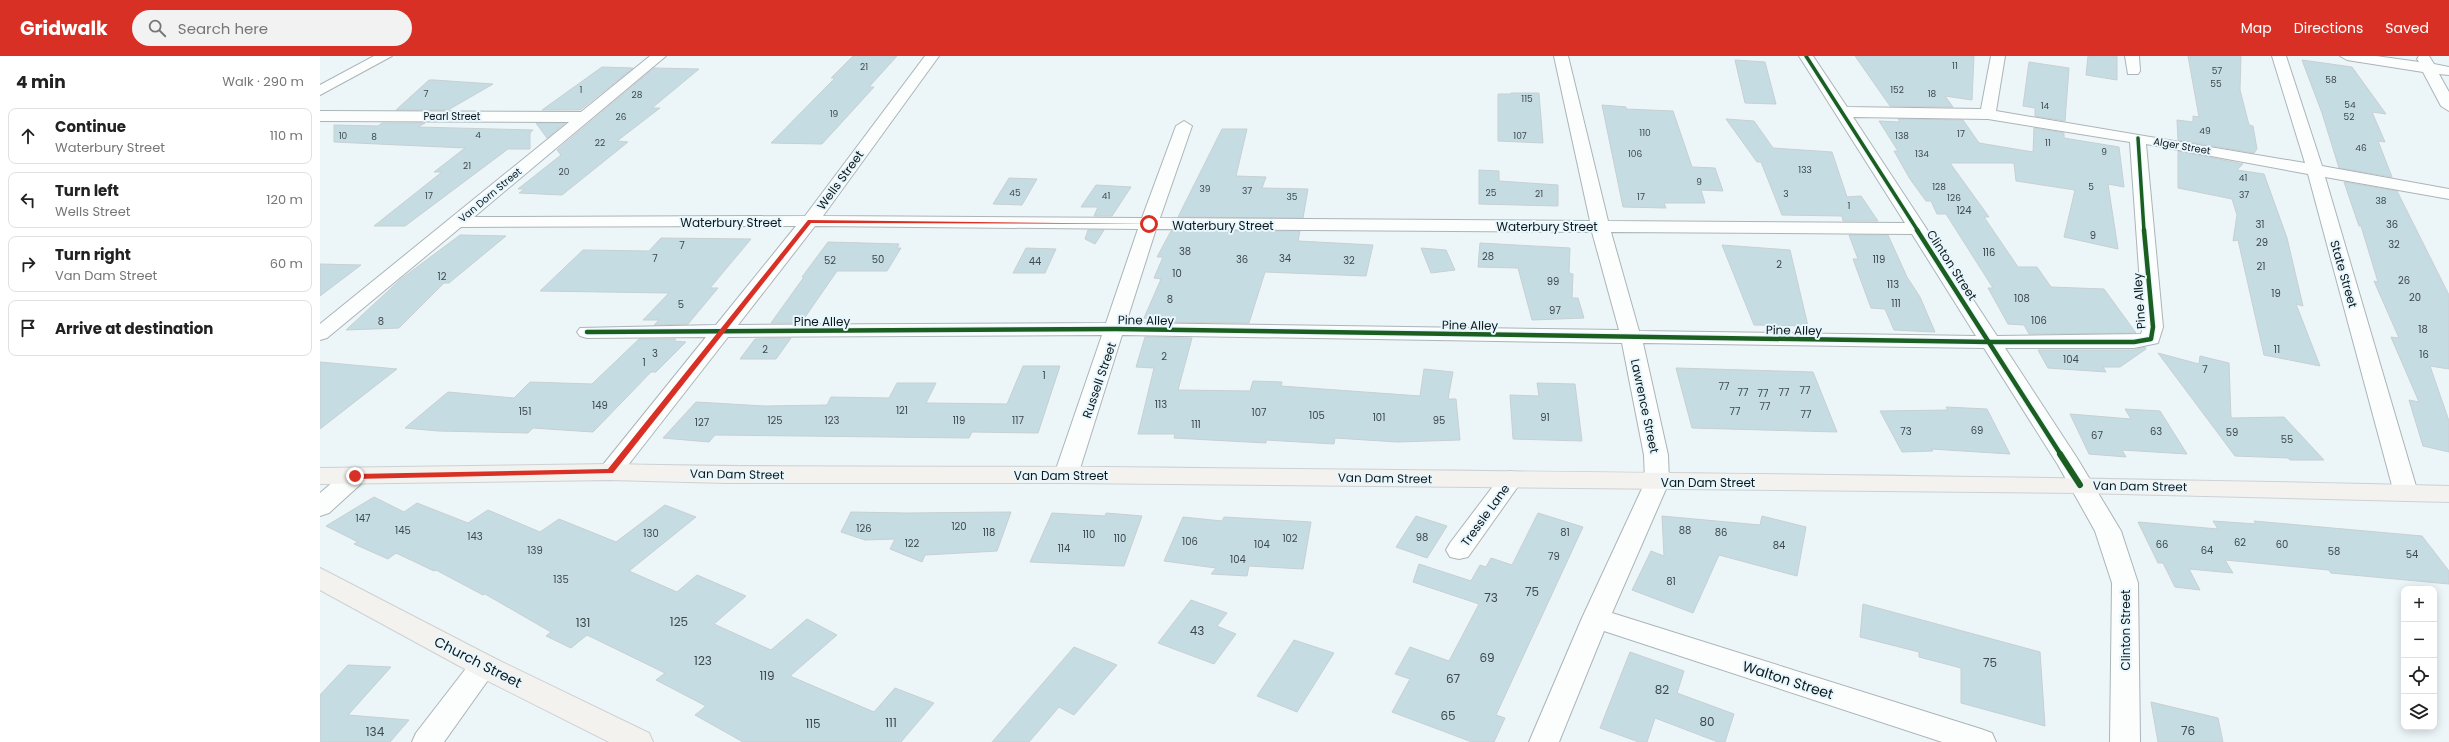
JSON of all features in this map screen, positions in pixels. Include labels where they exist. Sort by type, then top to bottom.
[{"type":"main road","name":"Van Dam Street","points":[[320,476],[610,472],[726,475],[1066,475],[2080,485],[2449,494]]},
{"type":"main road","name":"Church Street","points":[[320,578],[484,666],[638,742]]},
{"type":"street","points":[[320,91],[385,56]]},
{"type":"street","name":"Van Dorn Street","points":[[320,334],[659,56]]},
{"type":"street","name":"Wells Street","points":[[610,472],[810,222],[932,56]]},
{"type":"street","name":"Lawrence Street","points":[[1544,742],[1596,618],[1657,482],[1656,455],[1631,337],[1600,227],[1560,56]]},
{"type":"street","name":"Clinton Street","points":[[1806,56],[1990,342],[2108,531],[2125,583],[2125,742]]},
{"type":"street","points":[[1988,114],[1998,56]]},
{"type":"street","points":[[2132,56],[2133,71]]},
{"type":"street","name":"State Street","points":[[2279,56],[2315,170],[2406,493]]},
{"type":"street","points":[[2347,56],[2425,62],[2449,71]]},
{"type":"street","points":[[2425,62],[2449,106]]},
{"type":"street","name":"Alger Street","points":[[1842,112],[1988,114],[2138,138],[2449,194]]},
{"type":"street","name":"Pearl Street","points":[[320,116],[583,117]]},
{"type":"street","name":"Russell Street","points":[[1066,475],[1116,329],[1149,224],[1184,126]]},
{"type":"street","name":"Pine Alley","points":[[587,332],[1116,329],[1990,342],[2134,342],[2151,339],[2153,326],[2144,243],[2138,138]]},
{"type":"street","name":"Waterbury Street","points":[[458,222],[810,222],[1917,229]]},
{"type":"street","points":[[320,507],[355,476]]},
{"type":"street","name":"Tressle Lane","points":[[1459,550],[1511,479]]},
{"type":"street","name":"Walton Street","points":[[1596,618],[1981,742]]},
{"type":"street","points":[[427,742],[484,666]]},
{"type":"building","points":[[853,56],[897,56],[869,87],[874,87],[822,144],[771,143],[835,78],[831,78]]},
{"type":"building","points":[[1855,56],[1974,56],[1972,100],[1945,96],[1953,107],[1890,106]]},
{"type":"building","points":[[2088,56],[2117,56],[2117,80],[2086,75]]},
{"type":"building","points":[[2188,56],[2241,56],[2240,90],[2249,125],[2253,126],[2257,149],[2254,153],[2178,140],[2177,120],[2193,122],[2193,116],[2199,117]]},
{"type":"building","points":[[1735,60],[1765,62],[1776,104],[1745,103]]},
{"type":"building","points":[[2302,60],[2352,67],[2386,114],[2372,112],[2385,142],[2378,141],[2392,177],[2339,168],[2322,113]]},
{"type":"building","points":[[2029,62],[2069,68],[2065,121],[2035,116],[2035,108],[2023,106]]},
{"type":"building","points":[[602,67],[633,68],[580,110],[542,110]]},
{"type":"building","points":[[654,68],[699,69],[652,108],[660,108],[617,141],[628,142],[562,195],[519,193],[525,189],[518,189],[561,155],[557,150]]},
{"type":"building","points":[[429,80],[493,84],[448,110],[396,110]]},
{"type":"building","points":[[1539,93],[1543,143],[1498,141],[1498,94]]},
{"type":"building","points":[[1602,105],[1626,107],[1626,109],[1673,111],[1692,167],[1715,168],[1723,191],[1701,190],[1705,203],[1664,203],[1666,208],[1623,207]]},
{"type":"building","points":[[1726,119],[1754,121],[1773,148],[1832,152],[1847,197],[1861,196],[1878,221],[1843,221],[1842,216],[1782,215],[1761,162],[1757,162]]},
{"type":"building","points":[[1898,119],[1963,120],[1979,143],[2033,152],[2034,128],[2064,133],[2064,138],[2119,147],[2124,187],[2108,184],[2118,249],[2064,237],[2075,190],[2016,181],[2014,163],[1950,163],[1989,217],[1984,217],[2018,267],[2037,267],[2051,287],[2104,289],[2136,333],[2029,334],[2024,325],[2008,324],[1988,288],[1993,288],[1946,214],[1937,214],[1931,201],[1926,201],[1910,179],[1894,151],[1898,151],[1879,121],[1900,122]]},
{"type":"building","points":[[382,123],[425,123],[418,127],[533,130],[530,133],[530,149],[508,149],[405,226],[374,226],[442,172],[434,172],[465,148],[334,142],[334,125],[378,126]]},
{"type":"building","points":[[536,123],[565,123],[547,138]]},
{"type":"building","points":[[1222,129],[1247,129],[1236,176],[1266,177],[1262,188],[1308,189],[1303,218],[1178,217]]},
{"type":"building","points":[[2178,151],[2243,164],[2237,170],[2264,174],[2287,238],[2303,306],[2296,304],[2320,366],[2264,355],[2238,240],[2233,241],[2237,215],[2232,199],[2178,188]]},
{"type":"building","points":[[1479,170],[1499,171],[1499,181],[1558,185],[1558,206],[1479,204]]},
{"type":"building","points":[[1009,178],[1037,179],[1022,205],[993,204]]},
{"type":"building","points":[[2344,182],[2397,191],[2449,295],[2449,369],[2430,366],[2449,421],[2449,452],[2423,446],[2409,400],[2419,402],[2391,337],[2399,338],[2374,281],[2378,282],[2361,226],[2359,226]]},
{"type":"building","points":[[1096,185],[1131,187],[1112,216],[1094,216],[1098,207],[1081,207]]},
{"type":"building","points":[[1088,230],[1104,230],[1095,244],[1085,239]]},
{"type":"building","points":[[1171,231],[1300,231],[1298,241],[1373,245],[1366,276],[1265,272],[1249,323],[1150,322],[1151,319],[1144,318],[1161,279],[1154,278],[1163,257],[1157,257]]},
{"type":"building","points":[[460,235],[506,236],[449,283],[444,283],[399,328],[346,330],[401,279]]},
{"type":"building","points":[[1849,235],[1888,235],[1907,277],[1920,297],[1935,332],[1894,330],[1885,309],[1871,308],[1853,259],[1858,259]]},
{"type":"building","points":[[661,238],[751,239],[710,288],[718,288],[688,324],[654,325],[659,320],[643,320],[669,293],[540,291],[583,250],[649,251]]},
{"type":"building","points":[[828,242],[899,244],[897,248],[901,248],[887,271],[837,271],[801,323],[771,323],[804,277],[802,277]]},
{"type":"building","points":[[1480,243],[1570,248],[1569,273],[1573,274],[1572,298],[1578,298],[1584,318],[1532,320],[1518,268],[1478,267]]},
{"type":"building","points":[[1722,245],[1790,250],[1808,326],[1754,325]]},
{"type":"building","points":[[1026,248],[1056,249],[1045,273],[1013,273]]},
{"type":"building","points":[[1421,248],[1446,250],[1455,270],[1431,273]]},
{"type":"building","points":[[320,264],[361,265],[320,296]]},
{"type":"building","points":[[1145,337],[1192,338],[1178,390],[1250,391],[1253,381],[1282,382],[1281,386],[1420,396],[1424,369],[1453,372],[1448,399],[1456,399],[1460,440],[1397,442],[1335,438],[1334,444],[1266,440],[1266,443],[1174,438],[1175,434],[1138,434],[1154,368],[1136,367]]},
{"type":"building","points":[[791,338],[776,359],[740,359],[755,339]]},
{"type":"building","points":[[639,339],[676,339],[674,341],[686,342],[656,372],[651,372],[593,432],[533,428],[528,433],[438,431],[405,428],[448,392],[514,398],[530,382],[592,384]]},
{"type":"building","points":[[2145,347],[2146,349],[2120,367],[2103,367],[2106,372],[2048,368],[2038,350],[2134,350]]},
{"type":"building","points":[[2158,353],[2199,364],[2200,356],[2229,363],[2231,418],[2284,417],[2324,460],[2290,460],[2288,458],[2235,456]]},
{"type":"building","points":[[320,362],[397,369],[320,429]]},
{"type":"building","points":[[1023,366],[1060,366],[1038,433],[972,432],[969,438],[715,435],[709,442],[663,438],[696,402],[765,406],[827,405],[831,397],[889,398],[897,383],[936,383],[926,403],[1007,404]]},
{"type":"building","points":[[1676,368],[1813,372],[1837,432],[1692,428]]},
{"type":"building","points":[[1537,383],[1575,384],[1582,441],[1513,439],[1510,395],[1539,396]]},
{"type":"building","points":[[1946,407],[1987,409],[2010,454],[1931,449],[1933,451],[1902,452],[1880,411],[1948,410]]},
{"type":"building","points":[[2125,409],[2160,411],[2187,454],[2122,450],[2126,457],[2089,454],[2070,414],[2131,419]]},
{"type":"building","points":[[374,497],[404,512],[417,503],[468,523],[488,510],[540,532],[559,519],[616,542],[665,505],[696,517],[629,571],[677,592],[697,575],[746,596],[714,624],[771,650],[807,619],[837,635],[790,676],[874,712],[895,688],[934,703],[901,742],[743,742],[695,715],[706,706],[656,680],[665,673],[587,635],[571,648],[546,636],[551,632],[485,594],[483,595],[436,570],[434,571],[396,553],[388,559],[354,544],[358,542],[326,526]]},
{"type":"building","points":[[851,512],[1011,512],[997,551],[925,555],[922,562],[890,549],[895,539],[865,540],[841,532]]},
{"type":"building","points":[[1052,513],[1105,516],[1106,513],[1142,516],[1124,566],[1030,562]]},
{"type":"building","points":[[1538,513],[1583,527],[1496,715],[1505,718],[1494,742],[1472,742],[1392,712],[1410,679],[1395,674],[1410,647],[1449,661],[1479,604],[1413,582],[1419,564],[1471,581],[1480,565],[1486,567],[1491,558],[1512,565]]},
{"type":"building","points":[[1416,516],[1447,526],[1427,558],[1396,547]]},
{"type":"building","points":[[1662,516],[1760,525],[1762,516],[1806,527],[1797,576],[1719,555],[1693,613],[1632,590],[1651,551],[1664,556]]},
{"type":"building","points":[[1183,517],[1222,521],[1224,517],[1311,522],[1303,569],[1249,566],[1247,576],[1211,574],[1216,568],[1164,561]]},
{"type":"building","points":[[2213,521],[2256,524],[2254,521],[2422,536],[2449,571],[2449,584],[2331,573],[2329,570],[2225,560],[2233,573],[2189,569],[2200,590],[2175,587],[2163,563],[2158,563],[2138,522],[2218,529]]},
{"type":"building","points":[[1191,600],[1227,613],[1217,626],[1236,634],[1214,664],[1158,643]]},
{"type":"building","points":[[1863,604],[2040,652],[2045,726],[1961,703],[1961,668],[1919,657],[1919,652],[1860,637]]},
{"type":"building","points":[[1294,640],[1334,653],[1297,712],[1257,696]]},
{"type":"building","points":[[1074,647],[1117,665],[1074,715],[1059,707],[1029,742],[992,742]]},
{"type":"building","points":[[1630,652],[1684,671],[1677,693],[1734,714],[1725,742],[1718,742],[1655,718],[1647,742],[1639,742],[1600,728]]},
{"type":"building","points":[[348,665],[391,667],[348,715],[409,720],[390,742],[320,742],[320,695]]},
{"type":"building","points":[[2151,702],[2218,718],[2223,742],[2158,742]]},
{"type":"cycle path","points":[[1806,56],[2080,485]]},
{"type":"cycle path","points":[[587,332],[1116,329],[1990,342],[2134,342],[2151,339],[2153,327],[2145,243],[2138,138]]},
{"type":"route","points":[[355,476],[610,472],[810,222],[1149,224]]}]
